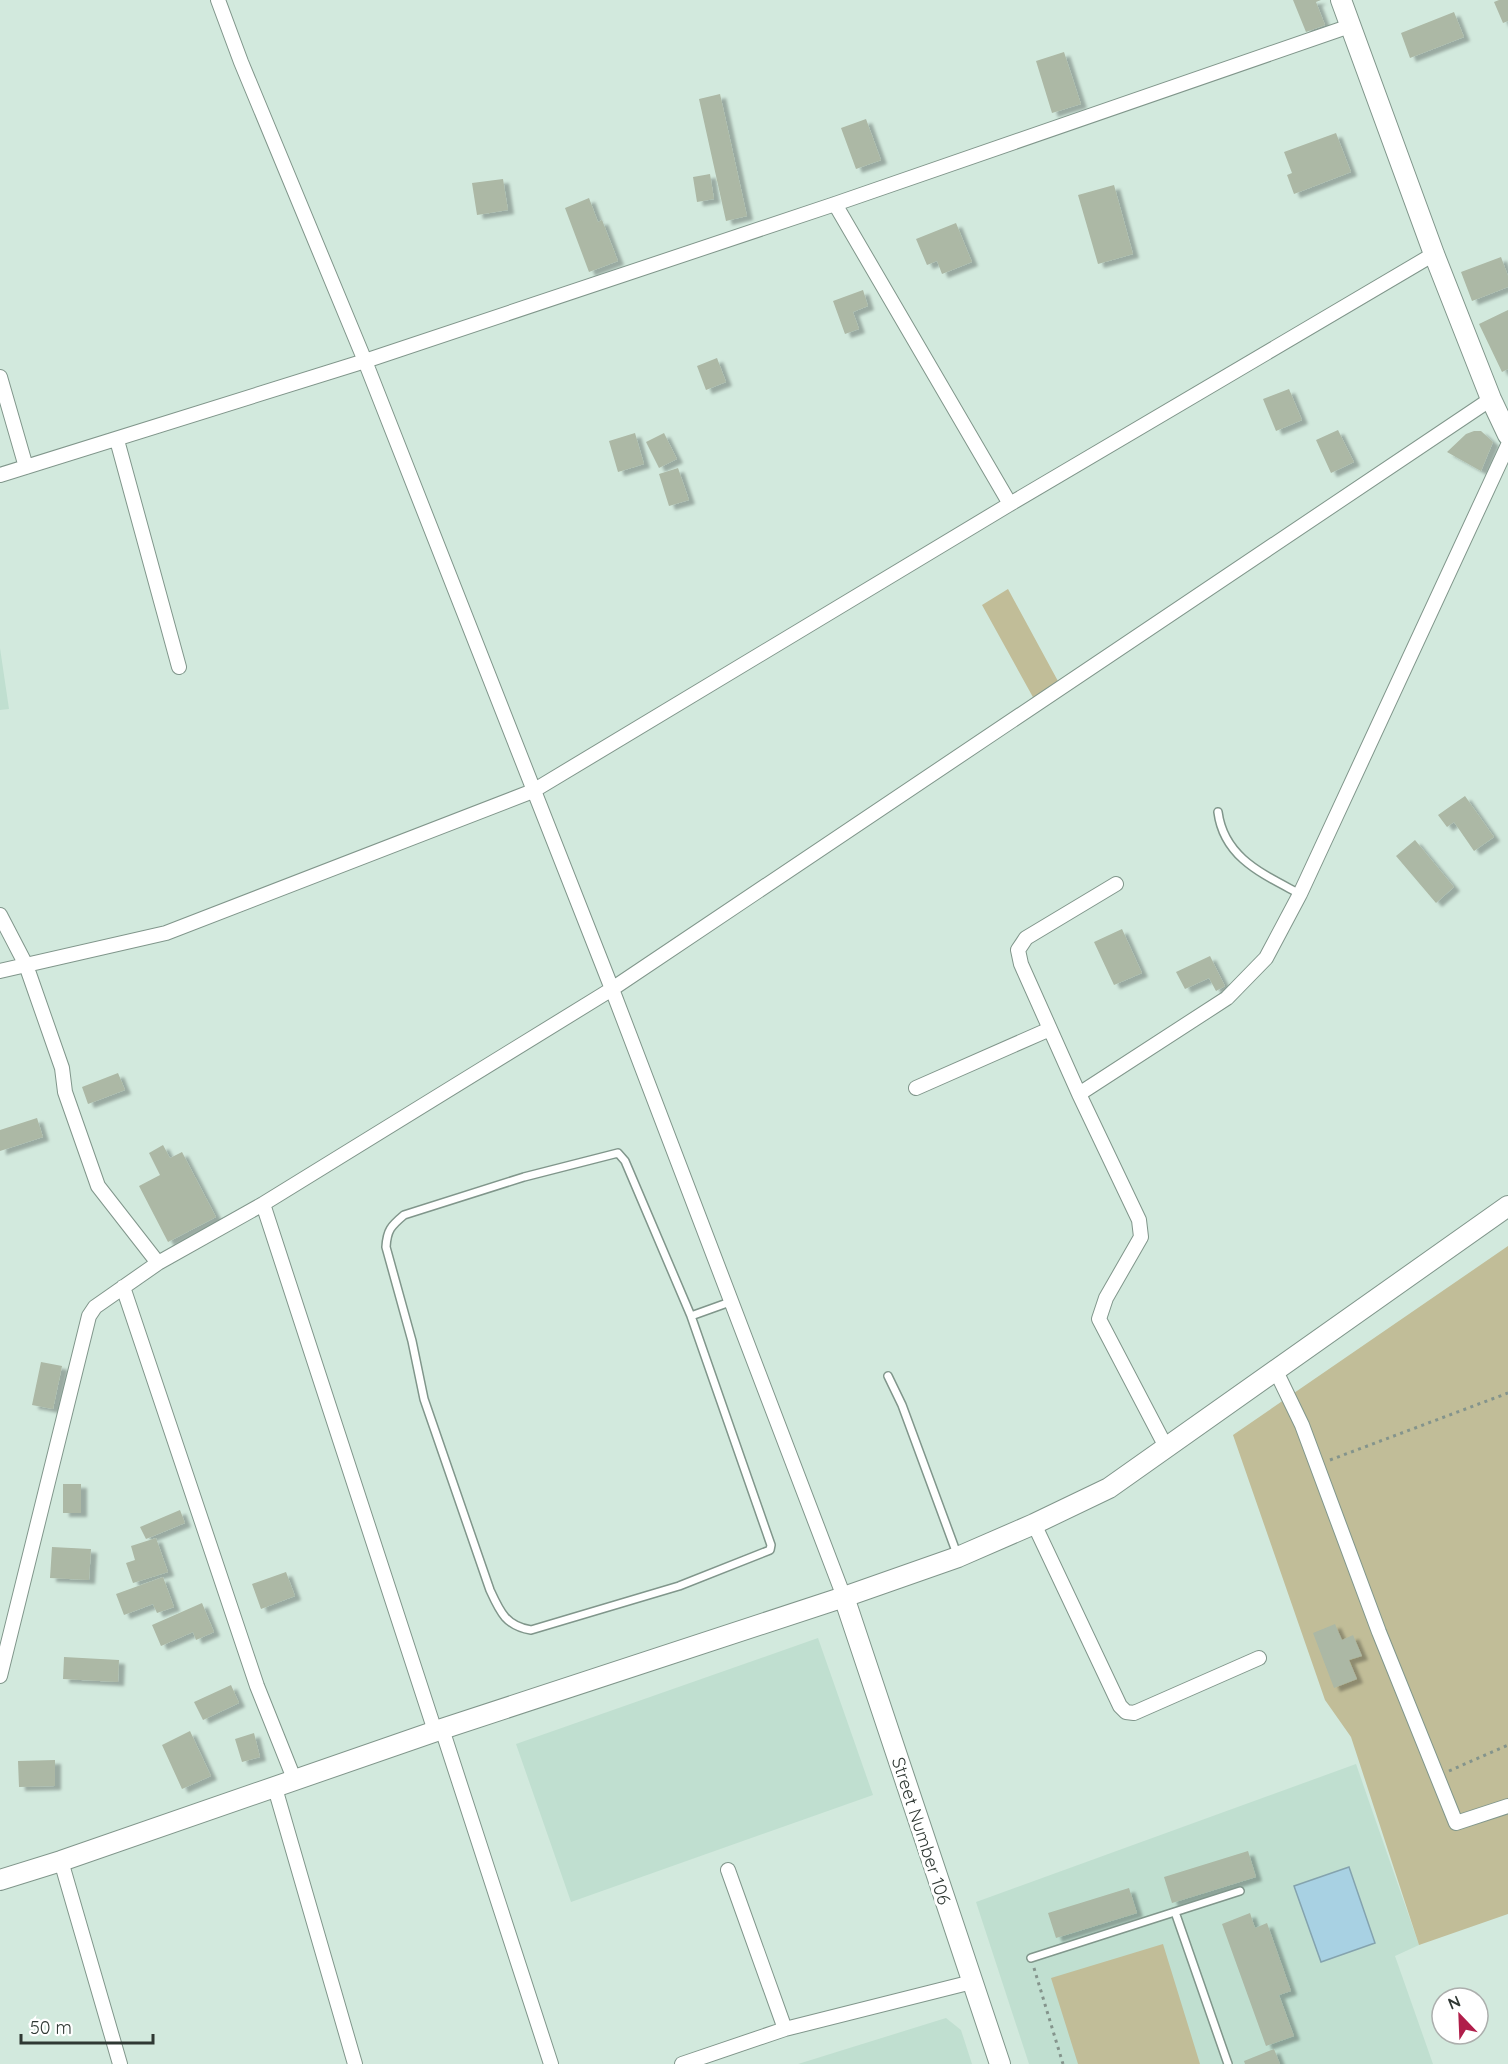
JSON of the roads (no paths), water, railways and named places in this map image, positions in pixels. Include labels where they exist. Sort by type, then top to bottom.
[{"type":"street","points":[[218,0],[241,62],[365,361],[612,989],[844,1597]]},
{"type":"street","points":[[1341,0],[1434,254],[1491,399],[1508,435]]},
{"type":"street","points":[[0,475],[365,361],[836,204],[1350,26]]},
{"type":"street","points":[[836,204],[1010,504]]},
{"type":"street","points":[[0,970],[165,933],[533,790],[1010,504],[1434,254]]},
{"type":"street","points":[[0,377],[26,467]]},
{"type":"street","points":[[0,1676],[89,1316],[95,1307],[158,1263],[263,1204],[612,989],[1491,399]]},
{"type":"street","points":[[117,440],[179,667]]},
{"type":"street","points":[[1079,1094],[1227,998],[1266,958],[1300,894],[1508,445]]},
{"type":"street","points":[[1116,884],[1026,938],[1018,950],[1021,964],[1079,1094],[1139,1220],[1141,1237],[1106,1298],[1099,1319],[1166,1447]]},
{"type":"street","points":[[0,915],[26,965],[62,1068],[65,1092],[98,1186],[158,1263]]},
{"type":"street","points":[[916,1088],[1050,1029]]},
{"type":"street","points":[[263,1204],[551,2064]]},
{"type":"street","points":[[0,1880],[62,1861],[438,1730],[844,1597],[958,1557],[1034,1524],[1109,1488],[1508,1206]]},
{"type":"street","points":[[123,1287],[258,1686],[296,1780]]},
{"type":"street","points":[[1275,1369],[1317,1465],[1378,1632],[1456,1823],[1508,1806]]},
{"type":"street","points":[[1034,1524],[1120,1706],[1126,1712],[1134,1713],[1259,1658]]},
{"type":"street","name":"Street Number 106","points":[[844,1597],[1000,2064]]},
{"type":"street","points":[[275,1788],[355,2064]]},
{"type":"street","points":[[62,1861],[120,2064]]},
{"type":"street","points":[[728,1870],[785,2030]]},
{"type":"street","points":[[682,2064],[785,2030],[972,1982]]},
{"type":"lane","points":[[1218,812],[1220,827],[1237,855],[1251,867],[1300,894]]},
{"type":"lane","points":[[618,1153],[625,1161],[691,1316],[771,1545],[770,1550],[678,1586],[531,1630],[518,1628],[501,1615],[490,1590],[424,1399],[412,1341],[386,1247],[389,1227],[404,1215],[480,1191],[618,1153]]},
{"type":"lane","points":[[691,1316],[730,1302]]},
{"type":"lane","points":[[888,1376],[902,1405],[958,1557]]},
{"type":"lane","points":[[1031,1958],[1239,1891]]},
{"type":"lane","points":[[1175,1912],[1228,2064]]},
{"type":"water","points":[[1349,1867],[1375,1943],[1321,1962],[1294,1886]]}]
